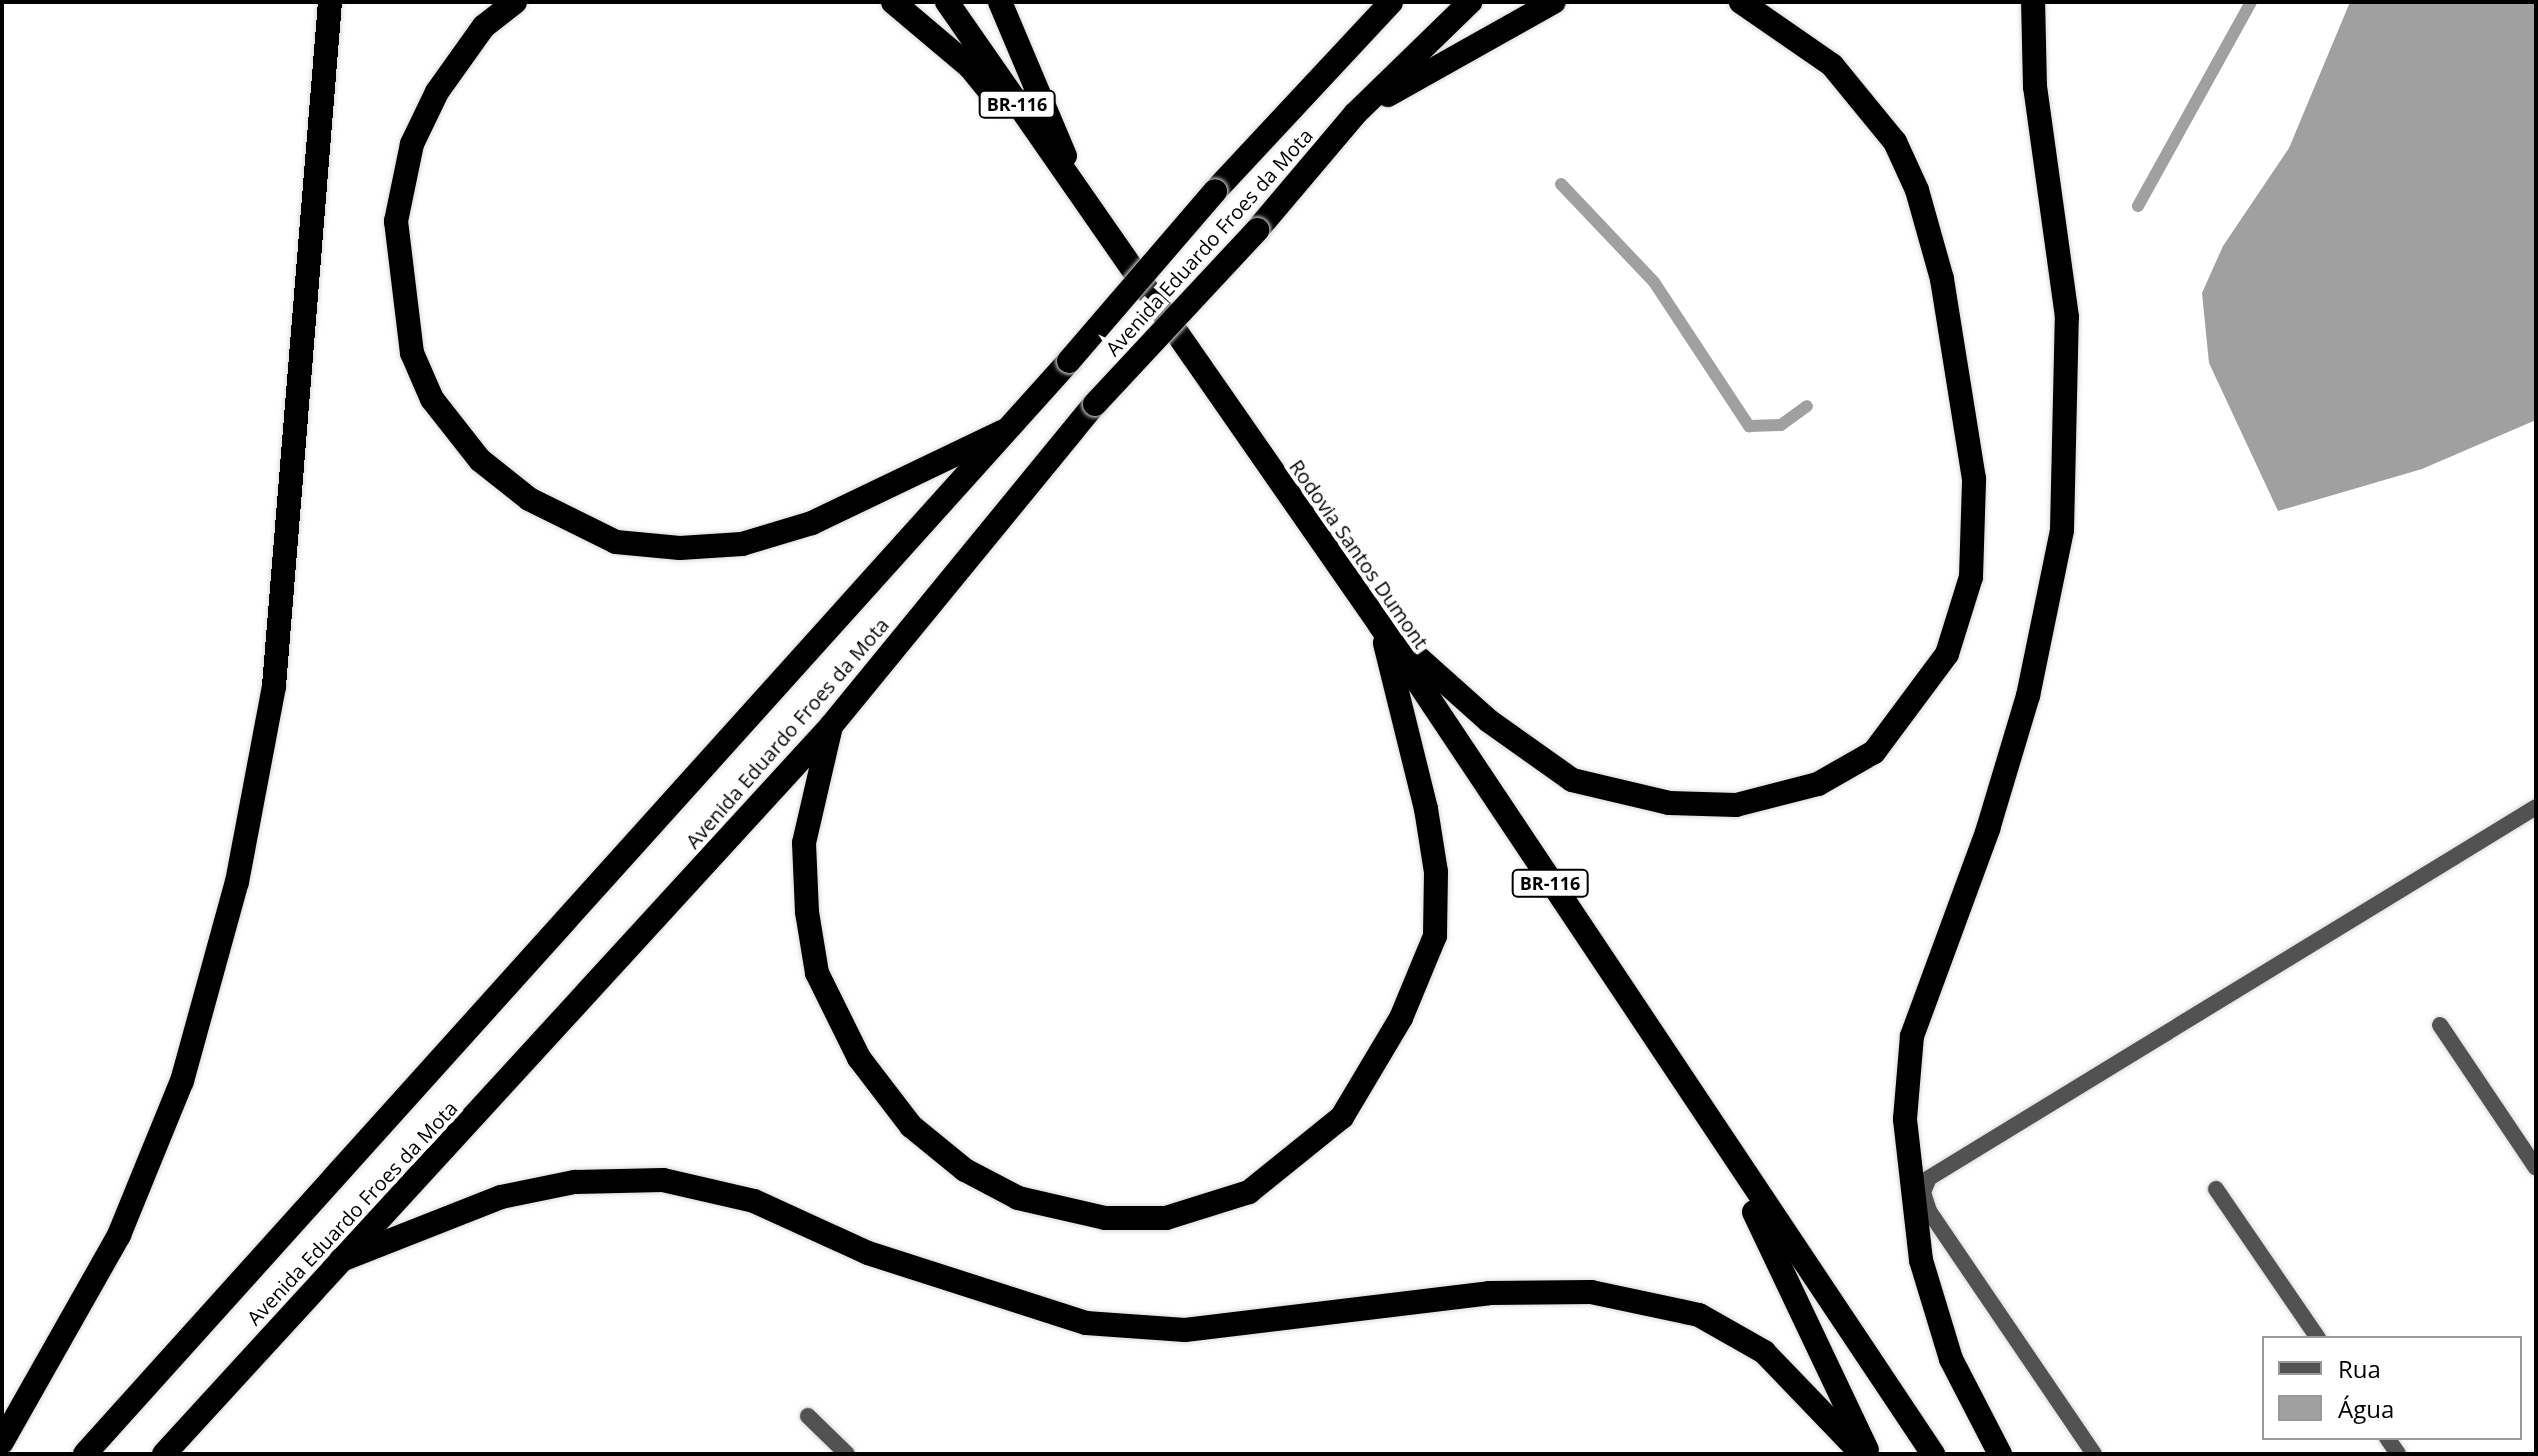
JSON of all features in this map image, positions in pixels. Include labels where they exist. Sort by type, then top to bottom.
[{"type":"highway","points":[[2,1442],[119,1235],[182,1081],[237,882],[274,686],[330,2]]},
{"type":"highway","points":[[515,2],[484,26],[437,92],[412,144],[396,221],[412,353],[432,399],[480,460],[529,499],[616,542],[742,544],[812,523],[1015,425]]},
{"type":"highway","points":[[893,2],[970,67],[1087,206]]},
{"type":"highway","name":"Rodovia Santos Dumont","points":[[947,2],[1380,625],[1720,1141]]},
{"type":"highway","points":[[1000,2],[1087,206]]},
{"type":"highway","name":"Avenida Eduardo Froes da Mota","points":[[85,1454],[1015,425],[1215,191],[1377,11],[1391,2]]},
{"type":"highway","name":"Avenida Eduardo Froes da Mota","points":[[164,1454],[831,726],[1095,404],[1257,230],[1355,114],[1470,2]]},
{"type":"highway","points":[[1355,114],[1554,2]]},
{"type":"highway","points":[[1380,625],[1549,766],[1596,787],[1669,803],[1736,805],[1818,784],[1874,752],[1928,686],[1962,614],[1975,527],[1965,409],[1942,279],[1917,190],[1866,102],[1799,37],[1741,2]]},
{"type":"highway","points":[[2000,1454],[1951,1359],[1921,1260],[1905,1119],[1912,1036],[2006,770],[2062,530],[2067,317],[2035,87],[2033,2]]},
{"type":"highway","points":[[831,726],[804,843],[807,912],[817,973],[859,1058],[911,1126],[965,1170],[1018,1198],[1105,1218],[1186,1214],[1276,1176],[1351,1107],[1401,1018],[1435,936],[1436,872],[1426,809],[1380,625]]},
{"type":"highway","points":[[1720,1141],[1933,1454]]},
{"type":"highway","name":"BR-116","points":[[1720,1141],[1869,1454]]},
{"type":"highway","points":[[341,1260],[501,1197],[575,1182],[663,1180],[754,1201],[868,1253],[1086,1323],[1185,1330],[1489,1293],[1591,1292],[1699,1315],[1764,1352],[1862,1454]]},
{"type":"street","points":[[2094,1454],[1929,1211],[1923,1192],[1929,1178],[2536,807]]},
{"type":"street","points":[[2440,1025],[2536,1168]]},
{"type":"street","points":[[2216,1189],[2317,1336]]},
{"type":"street","points":[[808,1416],[847,1454]]},
{"type":"water","points":[[2350,2],[2536,2],[2536,420],[2422,469],[2278,511],[2209,363],[2202,293],[2223,246],[2289,148]]},
{"type":"waterway","points":[[2138,206],[2251,2]]},
{"type":"waterway","points":[[1561,184],[1654,282],[1749,426],[1781,425],[1807,406]]}]
